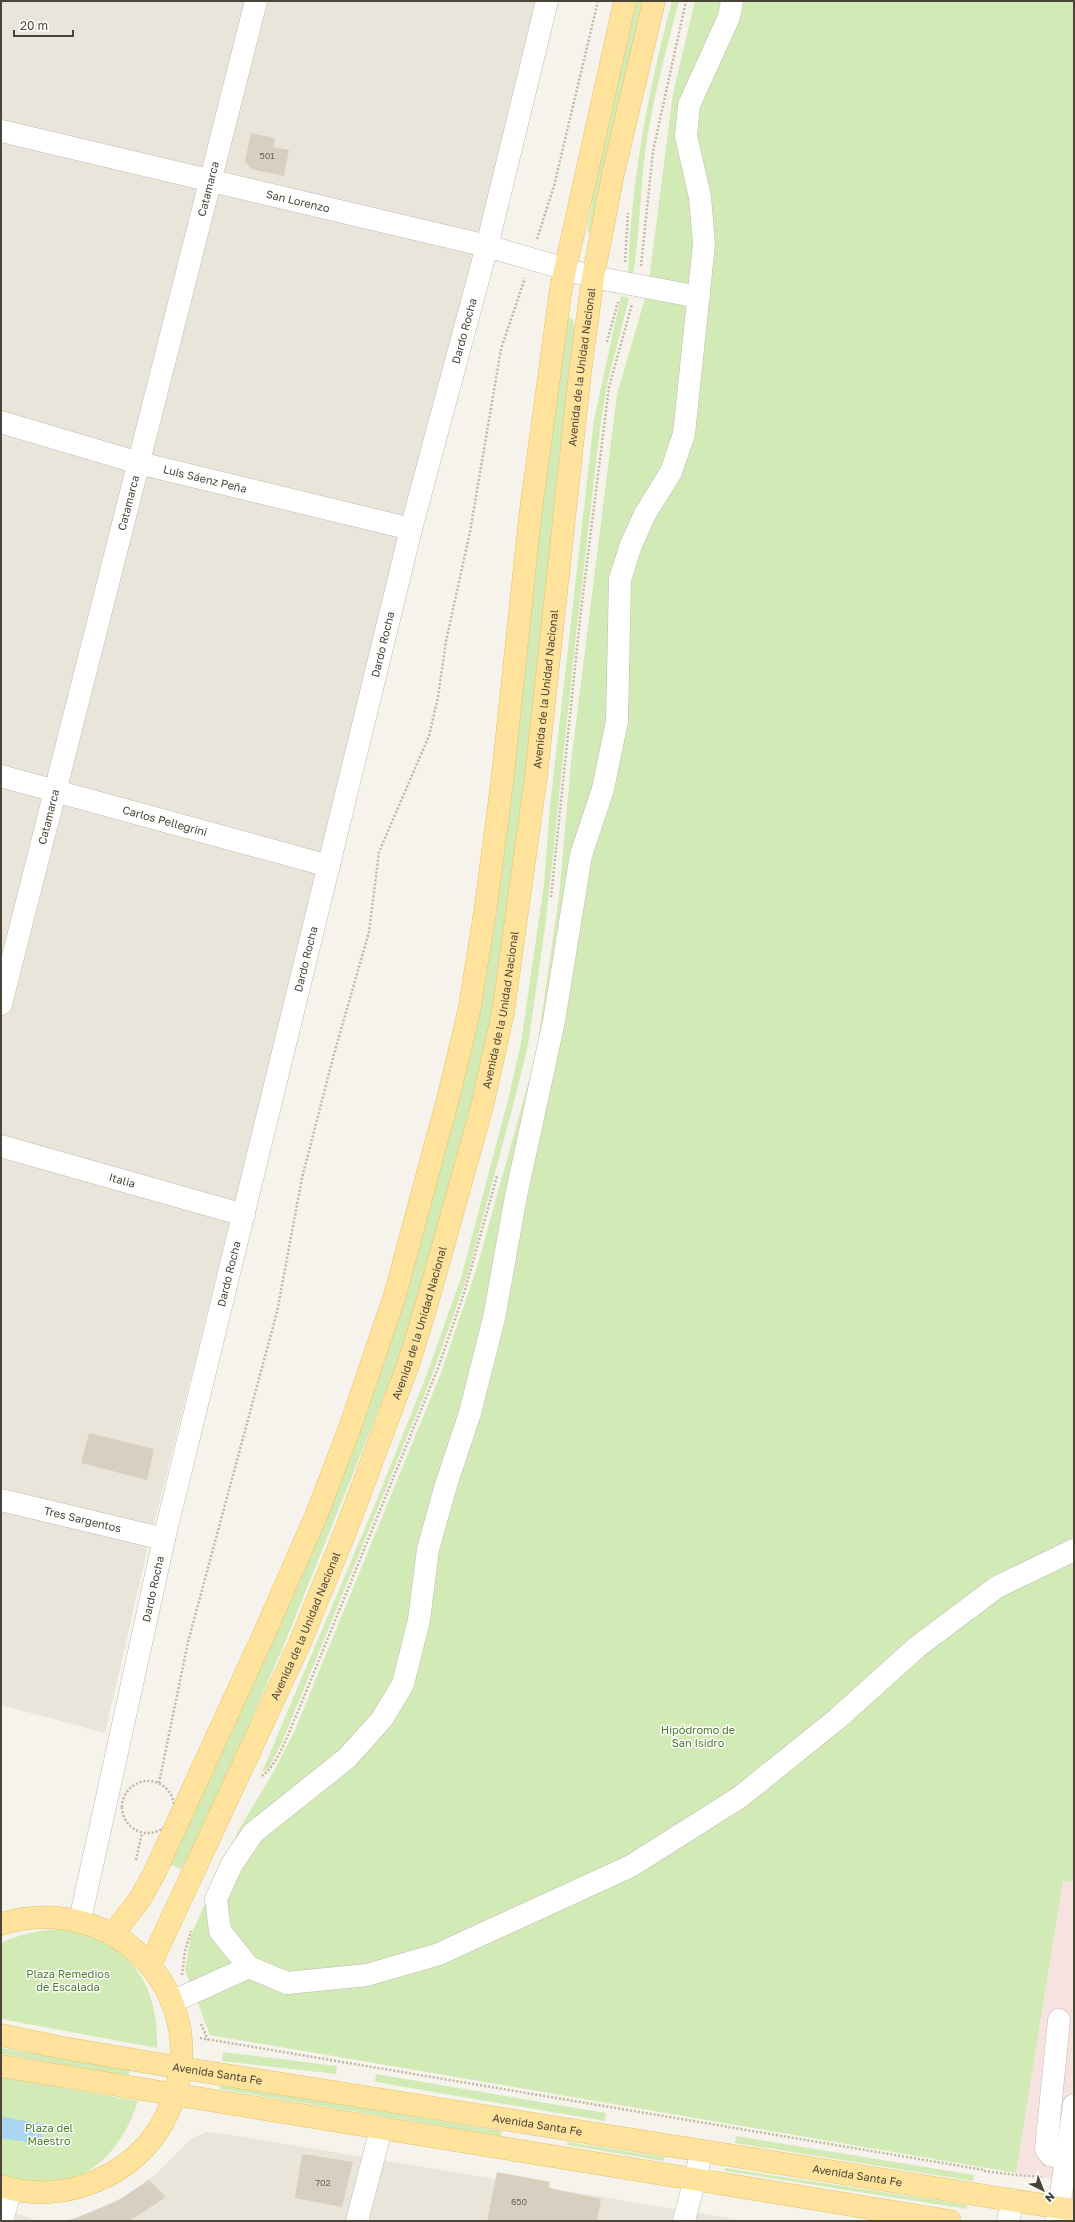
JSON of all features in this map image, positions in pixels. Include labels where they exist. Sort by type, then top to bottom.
[{"type":"main road","points":[[113,1934],[140,1899],[165,1852],[316,1516],[376,1354],[395,1295],[444,1114],[468,1011],[485,912],[502,783],[532,502],[548,371],[565,269],[625,1]]},
{"type":"main road","name":"Avenida de la Unidad Nacional","points":[[150,1965],[296,1652],[346,1530],[408,1365],[426,1307],[482,1108],[503,1013],[536,776],[580,372],[593,277],[613,174],[654,1]]},
{"type":"main road","points":[[1,1924],[20,1918],[50,1916],[80,1920],[113,1934],[126,1943],[150,1965],[162,1982],[172,2002],[181,2032],[182,2068],[176,2095],[161,2127],[140,2154],[112,2175],[80,2188],[46,2193],[6,2187]]},
{"type":"main road","name":"Avenida Santa Fe","points":[[1,2035],[58,2047],[182,2068],[1013,2200],[1063,2213]]},
{"type":"main road","points":[[1,2066],[950,2221]]},
{"type":"main road","points":[[531,2153],[536,2125]]},
{"type":"street","name":"Catamarca","points":[[1,1004],[256,1]]},
{"type":"street","name":"Dardo Rocha","points":[[80,1920],[164,1539],[411,529],[487,246],[547,1]]},
{"type":"street","points":[[732,1],[729,17],[689,105],[686,136],[700,197],[704,244],[684,434],[671,472],[645,514],[631,545],[620,579],[617,721],[602,789],[582,855],[554,1021],[516,1196],[494,1318],[470,1413],[446,1485],[428,1549],[419,1620],[404,1684],[382,1719],[347,1758],[254,1833],[232,1864],[216,1899],[220,1931],[249,1967],[287,1983],[367,1975],[439,1954],[631,1866],[740,1797],[837,1719],[917,1647],[997,1587],[1074,1550]]},
{"type":"street","name":"San Lorenzo","points":[[1,131],[487,246],[593,277],[699,297]]},
{"type":"street","name":"Luis Sáenz Peña","points":[[1,422],[138,463],[411,529]]},
{"type":"street","name":"Carlos Pellegrini","points":[[1,776],[329,866]]},
{"type":"street","name":"Italia","points":[[1,1146],[244,1215]]},
{"type":"street","name":"Tres Sargentos","points":[[1,1500],[164,1539]]},
{"type":"street","points":[[172,2002],[249,1967]]},
{"type":"street","points":[[1060,2020],[1046,2149],[1064,2169]]},
{"type":"street","points":[[1063,2213],[1064,2169],[1074,2105]]},
{"type":"street","points":[[357,2221],[381,2129]]},
{"type":"street","points":[[684,2221],[702,2151]]},
{"type":"street","points":[[2,2221],[6,2187]]},
{"type":"street","points":[[1008,2221],[1013,2200]]},
{"type":"path","points":[[159,1783],[188,1642],[277,1312],[302,1178],[334,1054],[369,932],[379,852],[429,736],[435,710],[446,640],[470,532],[501,349],[554,186],[598,1]]},
{"type":"path","points":[[150,1781],[159,1783],[171,1795],[174,1812],[166,1826],[151,1834],[142,1833],[127,1824],[121,1807],[122,1798],[133,1785],[150,1781]]},
{"type":"path","points":[[136,1862],[142,1833]]},
{"type":"path","points":[[181,2032],[224,2043],[1015,2176],[1064,2169]]},
{"type":"path","points":[[980,2195],[984,2170]]},
{"type":"shaded area","points":[[1,1],[538,1],[147,1551],[105,1733],[1,1705]]},
{"type":"shaded area","points":[[1063,1881],[1074,1882],[1074,2182],[1016,2173]]},
{"type":"shaded area","points":[[206,2132],[232,2135],[746,2221],[40,2221],[67,2220],[101,2209],[128,2194],[157,2173],[191,2139]]},
{"type":"shaded area","points":[[1,2209],[40,2221],[1,2221]]},
{"type":"green space","points":[[630,1],[644,1],[589,234],[587,230],[592,206],[592,172]]},
{"type":"green space","points":[[672,1],[679,1],[651,114],[645,153],[639,229],[633,274],[628,274],[633,205],[642,136],[655,69]]},
{"type":"green space","name":"Hipódromo de San Isidro","points":[[695,1],[1074,1],[1074,1882],[1063,1881],[1016,2173],[210,2035],[185,1970],[191,1935],[238,1831],[274,1771],[295,1730],[441,1373],[477,1267],[536,1055],[559,896],[571,762],[617,394],[648,288],[673,93]]},
{"type":"green space","points":[[621,296],[629,298],[607,385],[601,421],[576,635],[546,921],[528,1045],[467,1277],[430,1381],[282,1742],[269,1768],[262,1772],[376,1502],[425,1379],[461,1278],[508,1100],[521,1043],[544,884],[550,806],[594,420]]},
{"type":"green space","points":[[566,318],[573,319],[575,327],[558,468],[542,639],[523,801],[493,1011],[480,1074],[416,1308],[391,1379],[284,1645],[197,1843],[181,1869],[169,1864],[370,1393],[394,1333],[418,1252],[452,1120],[542,472]]},
{"type":"green space","name":"Plaza Remedios de Escalada","points":[[61,1929],[84,1935],[105,1943],[121,1954],[135,1968],[145,1984],[152,2003],[156,2024],[157,2048],[1,2019],[1,1943],[30,1933]]},
{"type":"green space","points":[[1,2048],[129,2070],[129,2076],[1,2054]]},
{"type":"green space","points":[[223,2052],[337,2066],[336,2074],[222,2061]]},
{"type":"green space","points":[[376,2074],[606,2113],[605,2121],[375,2082]]},
{"type":"green space","name":"Plaza del Maestro","points":[[1,2077],[138,2101],[125,2131],[117,2144],[95,2167],[81,2175],[50,2183],[31,2183],[1,2179]]},
{"type":"green space","points":[[220,2085],[502,2131],[501,2136],[220,2089]]},
{"type":"green space","points":[[736,2136],[974,2175],[973,2181],[735,2143]]},
{"type":"green space","points":[[567,2142],[664,2157],[664,2161],[567,2145]]},
{"type":"green space","points":[[725,2168],[967,2205],[967,2209],[725,2171]]},
{"type":"water","points":[[2,2117],[44,2124],[41,2144],[1,2138]]},
{"type":"building","points":[[251,133],[275,138],[273,147],[289,150],[284,176],[251,169],[245,161]]},
{"type":"building","points":[[89,1433],[154,1449],[147,1480],[81,1463]]},
{"type":"building","points":[[302,2154],[353,2162],[342,2207],[295,2198]]},
{"type":"building","points":[[497,2172],[550,2182],[549,2188],[601,2199],[597,2221],[487,2221]]},
{"type":"building","points":[[149,2180],[166,2197],[129,2221],[69,2221],[119,2200]]}]
